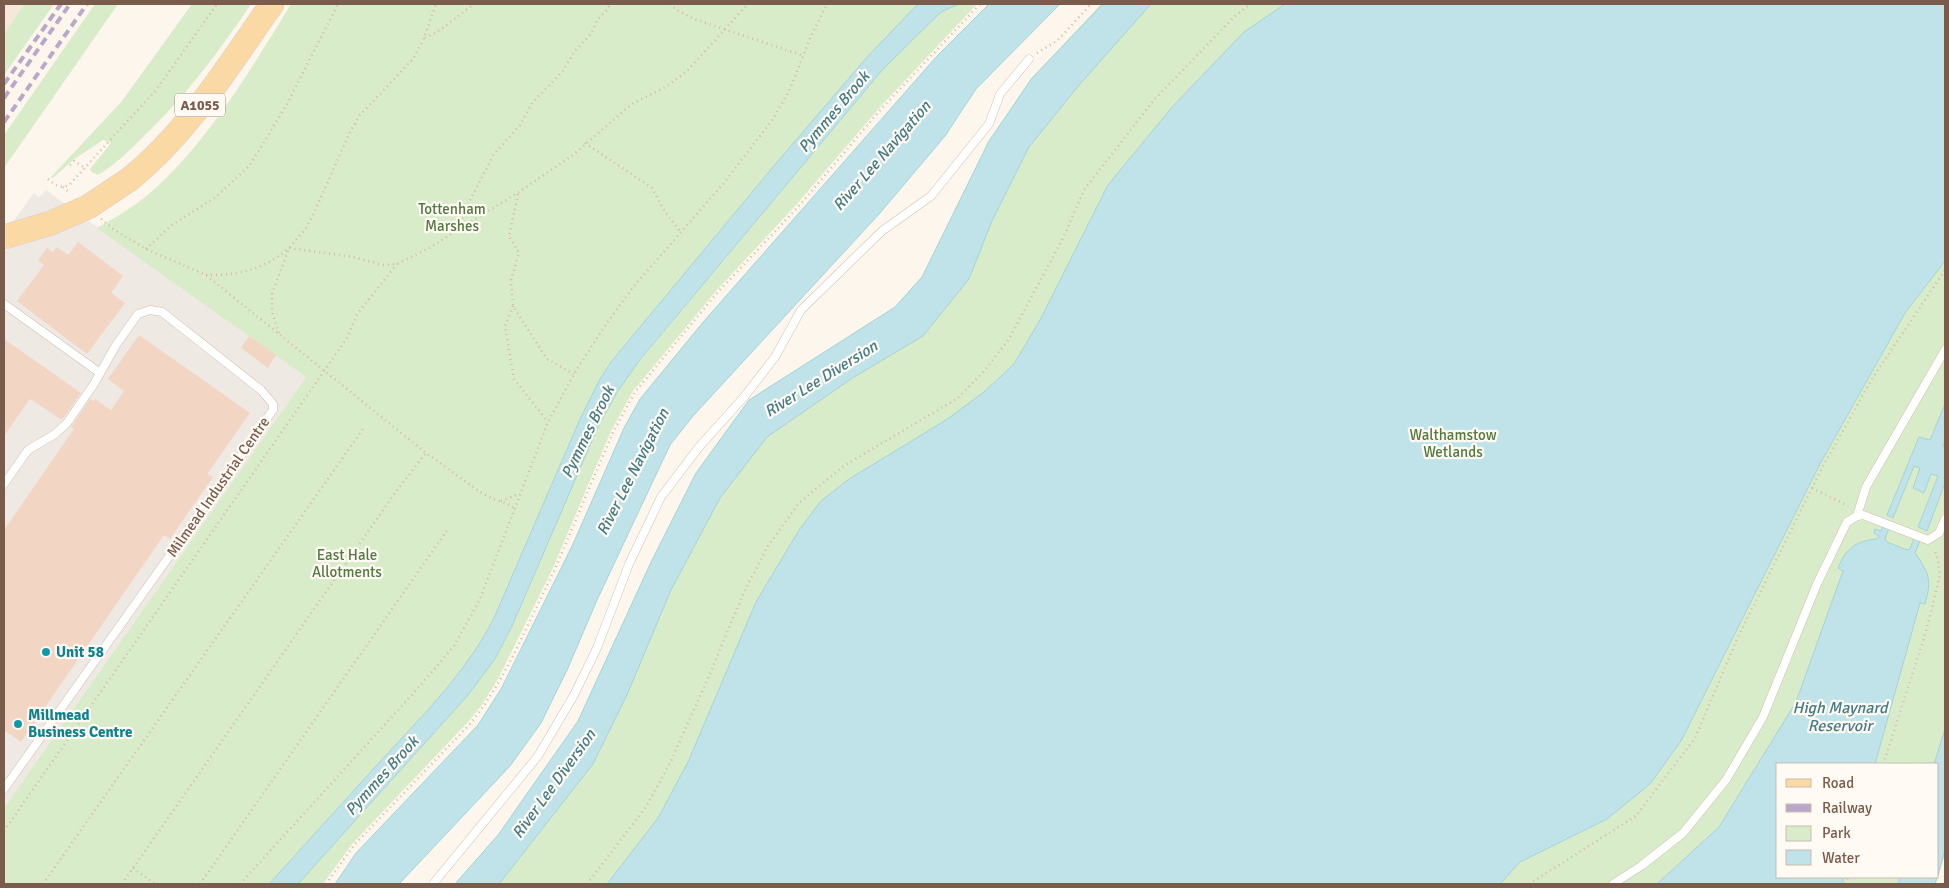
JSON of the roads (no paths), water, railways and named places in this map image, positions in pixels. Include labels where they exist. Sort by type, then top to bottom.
[{"type":"main road","name":"A1055","points":[[4,237],[51,223],[88,207],[130,180],[150,163],[196,112],[272,4]]},
{"type":"lane","points":[[433,884],[538,756],[574,695],[597,648],[629,564],[661,496],[699,447],[744,397],[775,356],[801,310],[882,231],[931,196],[989,124],[1000,94],[1029,59]]},
{"type":"lane","points":[[4,304],[100,373]]},
{"type":"lane","name":"Milmead Industrial Centre","points":[[4,484],[28,450],[55,434],[67,423],[94,384],[116,344],[138,314],[150,310],[162,312],[261,390],[274,407],[4,789]]},
{"type":"lane","points":[[1857,516],[1866,487],[1945,350]]},
{"type":"lane","points":[[1613,884],[1641,866],[1683,833],[1726,780],[1763,717],[1817,584],[1844,527],[1852,518],[1857,516],[1869,517],[1928,540],[1939,534],[1945,519]]},
{"type":"water","name":"Pymmes Brook","points":[[918,4],[959,4],[941,12],[884,68],[639,361],[618,391],[598,427],[512,626],[495,659],[468,695],[298,884],[269,884],[425,714],[469,659],[494,618],[580,419],[600,379],[611,362],[778,161],[869,55]]},
{"type":"water","name":"River Lee Navigation","points":[[989,4],[1060,4],[976,89],[945,136],[880,213],[693,416],[670,445],[541,723],[510,766],[399,884],[335,884],[356,853],[478,725],[501,689],[573,544],[624,428],[640,399],[704,321],[937,56]]},
{"type":"water","name":"River Lee Diversion","points":[[1103,4],[1151,4],[1080,84],[1029,147],[992,221],[969,279],[923,336],[854,377],[767,437],[720,498],[671,590],[626,697],[593,764],[499,884],[455,884],[498,835],[578,721],[652,560],[696,473],[749,400],[895,307],[922,277],[989,141],[1032,78]]},
{"type":"water","name":"Walthamstow Wetlands","points":[[1285,4],[1945,4],[1945,261],[1905,313],[1820,464],[1681,741],[1650,784],[1607,819],[1520,862],[1500,884],[607,884],[658,818],[688,762],[756,602],[799,530],[821,501],[849,479],[946,420],[984,392],[1014,364],[1040,320],[1108,185],[1173,106],[1244,32]]},
{"type":"water","points":[[1945,404],[1945,440],[1943,446],[1945,447],[1945,483],[1927,531],[1918,527],[1938,476],[1931,474],[1924,493],[1913,488],[1920,468],[1914,466],[1893,518],[1887,515],[1919,437],[1930,440]]},
{"type":"water","name":"High Maynard Reservoir","points":[[1883,526],[1889,528],[1885,539],[1887,542],[1907,550],[1910,549],[1914,538],[1920,541],[1915,553],[1926,572],[1929,583],[1925,604],[1920,603],[1875,763],[1776,763],[1776,878],[1844,878],[1842,884],[1657,884],[1719,827],[1796,702],[1843,571],[1838,568],[1841,561],[1853,547],[1863,542],[1877,539],[1879,536],[1874,533],[1875,529],[1881,531]]},
{"type":"water","points":[[1945,729],[1945,850],[1939,871],[1939,763],[1934,763]]},
{"type":"water","points":[[1900,878],[1937,878],[1935,884],[1898,884]]},
{"type":"railway","points":[[4,84],[61,4]]},
{"type":"railway","points":[[4,98],[70,4]]},
{"type":"railway","points":[[4,122],[87,4]]},
{"type":"place","name":"Unit 58","points":[[46,652]]},
{"type":"place","name":"Millmead Business Centre","points":[[18,724]]},
{"type":"park label","name":"Tottenham Marshes","points":[[452,218]]},
{"type":"park label","name":"East Hale Allotments","points":[[347,564]]}]
